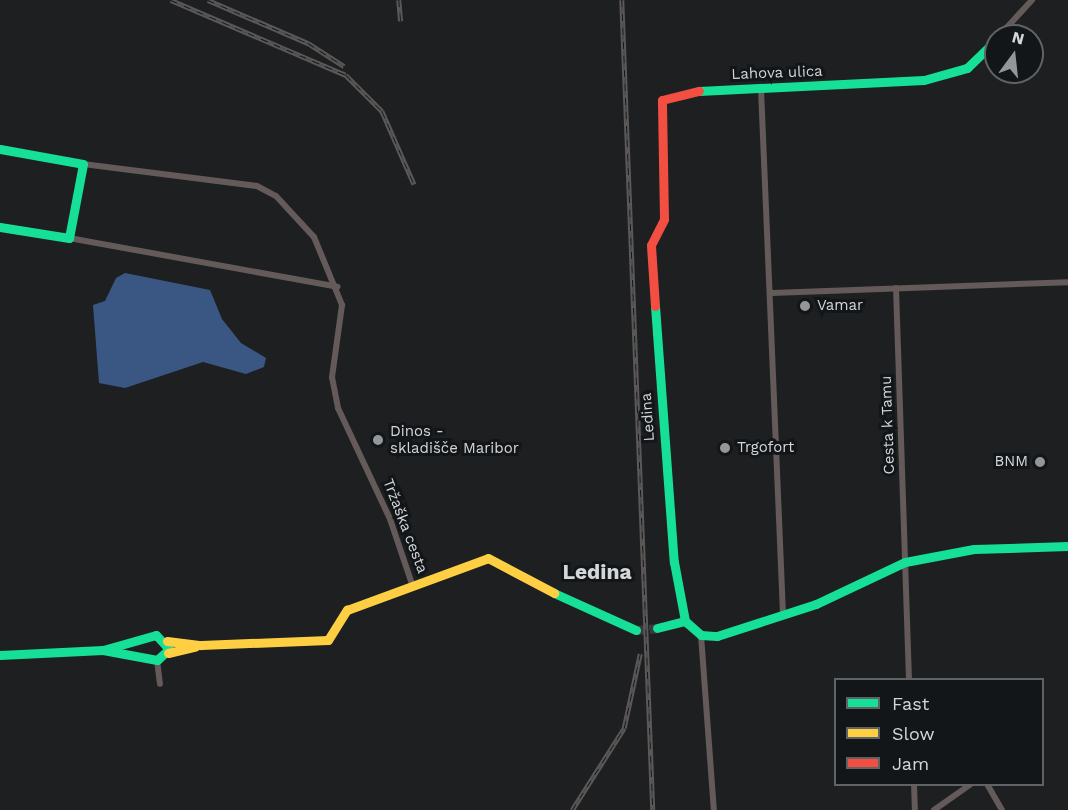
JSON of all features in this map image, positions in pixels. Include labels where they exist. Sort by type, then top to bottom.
[{"type":"street","name":"Lahova ulica","points":[[1010,24],[1032,0]]},
{"type":"street","name":"Lahova ulica","points":[[664,214],[662,100],[681,92],[942,76],[976,62],[984,53]]},
{"type":"street","points":[[761,88],[772,293],[783,614]]},
{"type":"street","name":"Tržaška cesta","points":[[0,149],[83,164],[268,190],[314,237],[338,287],[342,321],[333,389],[413,587],[347,610],[328,640],[201,645]]},
{"type":"street","points":[[69,238],[83,164]]},
{"type":"street","name":"Ledina","points":[[664,214],[651,245],[674,562],[685,621]]},
{"type":"street","points":[[0,226],[338,287]]},
{"type":"street","points":[[772,293],[1068,282]]},
{"type":"street","name":"Cesta k Tamu","points":[[896,288],[909,678]]},
{"type":"street","points":[[657,628],[685,621],[701,635],[724,634],[783,614],[905,562],[974,549],[1068,546]]},
{"type":"street","points":[[413,587],[493,558],[606,621],[636,630]]},
{"type":"street","points":[[103,650],[146,640],[156,635],[167,640],[201,645]]},
{"type":"street","points":[[701,635],[714,810]]},
{"type":"street","points":[[146,640],[146,654]]},
{"type":"street","points":[[167,640],[168,653]]},
{"type":"street","points":[[157,660],[168,653],[201,645]]},
{"type":"street","points":[[0,655],[103,650],[146,654],[157,660]]},
{"type":"street","points":[[157,660],[160,684]]},
{"type":"street","points":[[914,786],[915,810]]},
{"type":"street","points":[[934,810],[968,786]]},
{"type":"street","points":[[988,786],[1002,810]]},
{"type":"water","points":[[125,273],[210,290],[222,319],[241,343],[266,358],[264,367],[246,374],[203,362],[125,388],[99,383],[93,305],[105,301],[116,278]]},
{"type":"tunnel","points":[[636,630],[657,628]]},
{"type":"railway","points":[[171,0],[346,75],[382,111],[414,184]]},
{"type":"railway","points":[[208,0],[308,43],[344,66]]},
{"type":"railway","points":[[399,0],[401,21]]},
{"type":"railway","points":[[622,0],[653,810]]},
{"type":"railway","points":[[572,810],[624,728],[640,654]]},
{"type":"traffic: fast","points":[[699,91],[924,80],[967,68],[984,52]]},
{"type":"traffic: fast","points":[[0,149],[83,164],[69,238],[0,227]]},
{"type":"traffic: fast","points":[[655,306],[674,562],[685,621]]},
{"type":"traffic: fast","points":[[657,628],[685,621],[701,635],[717,636],[816,604],[905,562],[974,549],[1068,546]]},
{"type":"traffic: fast","points":[[554,593],[636,630]]},
{"type":"traffic: fast","points":[[0,655],[103,650],[156,635],[169,649],[157,660],[103,650]]},
{"type":"traffic: slow","points":[[167,641],[201,645],[328,640],[347,610],[488,558],[554,593]]},
{"type":"traffic: slow","points":[[168,653],[195,647]]},
{"type":"traffic: jam","points":[[655,306],[651,245],[664,219],[662,100],[699,91]]},
{"type":"place","name":"Vamar","points":[[805,306]]},
{"type":"place","name":"Dinos - skladišče Maribor","points":[[378,440]]},
{"type":"place","name":"Trgofort","points":[[725,448]]},
{"type":"place","name":"BNM","points":[[1040,462]]},
{"type":"district","name":"Ledina","points":[[597,572]]}]
